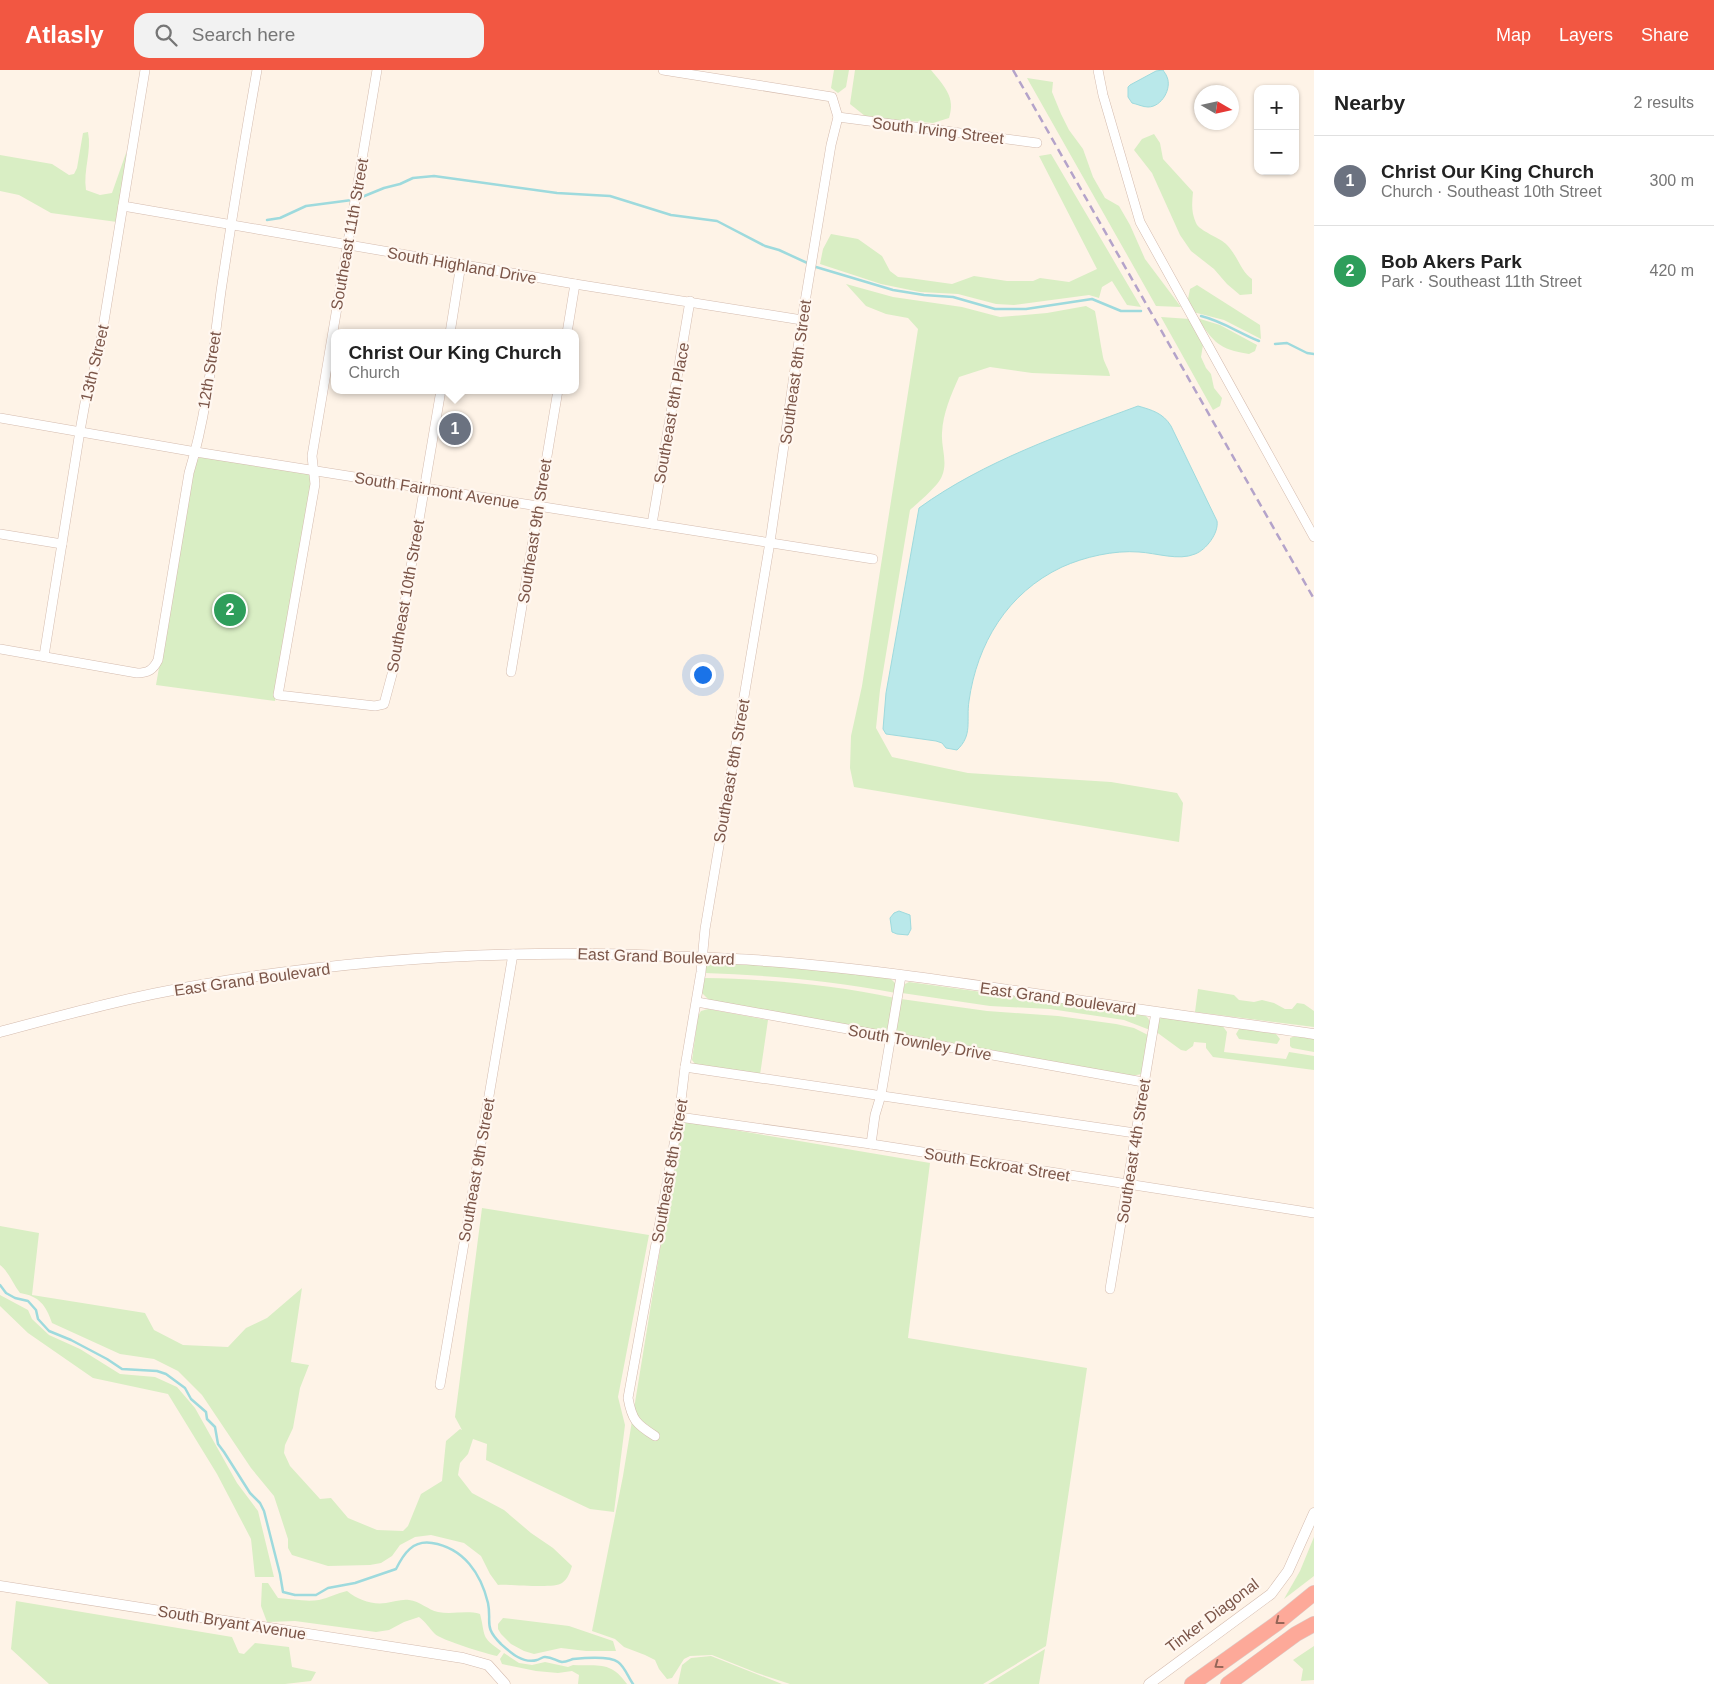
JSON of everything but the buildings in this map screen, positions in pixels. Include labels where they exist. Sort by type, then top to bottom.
[{"type":"highway","points":[[1192,1684],[1276,1624],[1314,1594]]},
{"type":"highway","points":[[1228,1684],[1296,1634],[1314,1624]]},
{"type":"highway","points":[[1260,1661],[1314,1632]]},
{"type":"street","name":"13th Street","points":[[44,656],[80,431],[85,403],[99,352],[145,70]]},
{"type":"street","name":"12th Street","points":[[44,656],[137,673],[146,673],[154,669],[158,660],[189,473],[196,452],[210,371],[231,224],[257,70]]},
{"type":"street","name":"Southeast 11th Street","points":[[333,329],[377,70]]},
{"type":"street","points":[[663,70],[832,97],[838,117]]},
{"type":"street","points":[[1098,70],[1140,222],[1314,537]]},
{"type":"street","name":"South Irving Street","points":[[838,117],[1037,143]]},
{"type":"street","name":"Southeast 8th Street","points":[[655,1436],[641,1427],[631,1415],[628,1398],[680,1117],[685,1067],[703,956],[704,930],[770,542],[810,269],[831,145],[838,117]]},
{"type":"street","name":"South Highland Drive","points":[[123,206],[575,284],[802,320]]},
{"type":"street","points":[[451,329],[461,264]]},
{"type":"street","points":[[568,329],[575,284]]},
{"type":"street","name":"Southeast 8th Place","points":[[652,524],[690,302]]},
{"type":"street","name":"Southeast 11th Street","points":[[331,341],[312,456],[315,484],[278,695],[375,706]]},
{"type":"street","name":"Southeast 10th Street","points":[[375,706],[384,704],[394,667],[409,569],[426,487],[440,394]]},
{"type":"street","name":"Southeast 9th Street","points":[[511,672],[557,394]]},
{"type":"street","name":"South Fairmont Avenue","points":[[0,418],[196,452],[874,559]]},
{"type":"street","points":[[0,534],[62,544]]},
{"type":"street","points":[[0,649],[44,656]]},
{"type":"street","name":"East Grand Boulevard","points":[[0,1032],[124,1000],[219,982],[361,963],[513,954],[577,953],[703,956],[812,964],[945,981],[1314,1034]]},
{"type":"street","name":"Southeast 9th Street","points":[[440,1385],[513,954]]},
{"type":"street","points":[[871,1144],[901,976]]},
{"type":"street","name":"South Townley Drive","points":[[697,1002],[1143,1082]]},
{"type":"street","name":"Southeast 4th Street","points":[[1110,1289],[1156,1012]]},
{"type":"street","points":[[685,1067],[1135,1133]]},
{"type":"street","name":"South Eckroat Street","points":[[680,1117],[871,1144],[1314,1213]]},
{"type":"street","name":"Tinker Diagonal","points":[[1149,1684],[1271,1594],[1283,1580],[1291,1566],[1314,1513]]},
{"type":"street","name":"South Bryant Avenue","points":[[0,1586],[463,1658],[488,1665],[505,1684]]},
{"type":"green space","points":[[834,70],[849,70],[846,87],[838,93],[831,88]]},
{"type":"green space","points":[[855,70],[931,70],[948,92],[951,104],[949,118],[933,123],[865,116],[850,104]]},
{"type":"green space","points":[[1027,78],[1053,82],[1052,92],[1061,114],[1069,130],[1083,149],[1093,177],[1105,198],[1119,206],[1130,225],[1145,259],[1181,307],[1156,306]]},
{"type":"green space","points":[[88,132],[86,190],[100,195],[112,193],[126,153],[128,160],[117,222],[51,213],[19,195],[0,191],[0,155],[52,164],[69,175],[74,174],[77,168],[83,133]]},
{"type":"green space","points":[[1154,134],[1160,143],[1163,159],[1193,192],[1192,204],[1196,223],[1231,249],[1245,273],[1252,279],[1252,294],[1240,295],[1214,269],[1191,251],[1180,235],[1152,173],[1134,150],[1142,139]]},
{"type":"green space","points":[[1051,154],[1141,307],[1127,305],[1112,281],[1102,287],[1099,298],[1089,295],[1014,305],[996,304],[958,294],[920,292],[881,284],[820,264],[823,249],[831,234],[858,239],[882,256],[890,271],[898,277],[952,284],[974,276],[1007,281],[1033,281],[1040,278],[1069,282],[1097,269],[1039,156]]},
{"type":"green space","points":[[846,284],[893,297],[962,307],[1000,317],[1047,313],[1086,306],[1095,311],[1104,362],[1110,376],[1032,373],[990,367],[959,377],[944,418],[942,438],[944,471],[933,489],[910,510],[880,690],[876,728],[892,757],[968,773],[1111,782],[1177,793],[1183,803],[1179,842],[854,787],[850,768],[851,736],[862,686],[918,329],[908,318],[886,314],[866,306]]},
{"type":"green space","points":[[1197,285],[1260,325],[1261,339],[1224,320],[1193,312],[1188,299],[1190,289]]},
{"type":"green space","points":[[1161,317],[1190,319],[1203,345],[1201,357],[1211,374],[1214,388],[1222,398],[1220,406],[1213,410]]},
{"type":"green space","points":[[1197,318],[1220,325],[1257,345],[1255,351],[1249,354],[1230,350],[1218,344]]},
{"type":"green space","points":[[201,456],[307,473],[312,477],[275,701],[156,685],[194,466]]},
{"type":"green space","points":[[708,963],[783,966],[890,978],[895,983],[896,993],[801,979],[705,973]]},
{"type":"green space","points":[[704,978],[800,984],[895,998],[889,1028],[885,1032],[710,1001],[702,993]]},
{"type":"green space","points":[[909,982],[1142,1014],[1149,1020],[1150,1030],[1124,1020],[1050,1009],[990,1006],[902,993],[905,984]]},
{"type":"green space","points":[[1198,989],[1234,995],[1239,1000],[1254,1002],[1262,1000],[1274,1003],[1285,1009],[1292,1009],[1297,1003],[1304,1004],[1314,1011],[1314,1027],[1195,1012]]},
{"type":"green space","points":[[901,999],[987,1011],[1058,1016],[1134,1028],[1148,1035],[1142,1074],[1131,1076],[900,1035],[896,1030]]},
{"type":"green space","points":[[708,1009],[768,1020],[760,1075],[695,1064],[692,1060],[698,1016],[701,1011]]},
{"type":"green space","points":[[1163,1017],[1222,1025],[1227,1032],[1224,1052],[1286,1059],[1289,1052],[1314,1056],[1314,1070],[1213,1057],[1206,1048],[1206,1043],[1194,1042],[1193,1046],[1186,1051],[1181,1050],[1155,1031],[1159,1019]]},
{"type":"green space","points":[[1242,1028],[1276,1034],[1280,1039],[1277,1044],[1239,1039],[1236,1034]]},
{"type":"green space","points":[[1295,1036],[1314,1039],[1314,1052],[1292,1048],[1290,1046],[1290,1038]]},
{"type":"green space","points":[[681,1121],[930,1163],[908,1338],[1087,1368],[1046,1646],[983,1684],[790,1684],[712,1655],[690,1656],[684,1659],[672,1678],[667,1679],[655,1660],[624,1647],[615,1639],[592,1631],[623,1476]]},
{"type":"green space","points":[[482,1208],[649,1235],[618,1397],[625,1425],[614,1512],[590,1509],[486,1460],[487,1444],[473,1439],[468,1454],[460,1463],[458,1475],[472,1493],[504,1510],[531,1533],[553,1548],[572,1566],[566,1580],[557,1585],[498,1585],[481,1556],[464,1543],[431,1535],[415,1537],[400,1545],[392,1556],[381,1563],[370,1565],[328,1566],[292,1555],[288,1548],[288,1539],[274,1496],[251,1468],[202,1395],[178,1371],[154,1359],[120,1354],[52,1323],[41,1302],[32,1296],[20,1293],[0,1265],[0,1226],[39,1233],[32,1295],[145,1313],[154,1330],[183,1345],[228,1347],[246,1328],[267,1318],[302,1288],[291,1362],[309,1365],[300,1388],[293,1428],[285,1445],[284,1453],[290,1466],[320,1499],[331,1498],[348,1518],[377,1530],[403,1531],[408,1526],[421,1494],[442,1481],[446,1441],[460,1429],[462,1430],[455,1417]]},
{"type":"green space","points":[[0,1295],[28,1310],[32,1319],[49,1335],[80,1349],[120,1374],[155,1377],[177,1387],[195,1408],[237,1483],[258,1511],[274,1577],[255,1577],[251,1539],[217,1474],[168,1394],[93,1378],[28,1333],[0,1306]]},
{"type":"green space","points":[[1314,1537],[1314,1576],[1284,1599],[1300,1571]]},
{"type":"green space","points":[[262,1583],[268,1583],[278,1598],[314,1601],[347,1591],[360,1599],[370,1602],[389,1603],[409,1600],[438,1612],[470,1612],[480,1614],[487,1639],[501,1651],[497,1656],[446,1640],[435,1634],[419,1617],[389,1630],[376,1632],[295,1621],[267,1622],[261,1606]]},
{"type":"green space","points":[[16,1601],[232,1637],[239,1653],[244,1654],[255,1643],[289,1647],[292,1667],[316,1672],[311,1681],[285,1684],[49,1684],[11,1649]]},
{"type":"green space","points":[[503,1618],[569,1626],[613,1641],[616,1651],[586,1651],[561,1648],[534,1654],[511,1644],[501,1634],[498,1624]]},
{"type":"green space","points":[[1314,1646],[1314,1680],[1301,1681],[1303,1669],[1293,1660]]},
{"type":"green space","points":[[1045,1649],[1039,1684],[988,1684],[993,1681]]},
{"type":"green space","points":[[504,1653],[519,1663],[532,1665],[545,1662],[568,1667],[573,1665],[604,1666],[615,1671],[627,1684],[578,1684],[579,1675],[572,1671],[558,1673],[536,1671],[502,1664],[500,1659]]},
{"type":"green space","points":[[711,1656],[782,1684],[678,1684],[682,1665],[691,1658]]},
{"type":"water","points":[[1163,70],[1167,77],[1168,86],[1165,96],[1158,104],[1144,107],[1132,103],[1128,97],[1128,87],[1156,71]]},
{"type":"water","points":[[1138,406],[1161,415],[1171,426],[1217,521],[1216,531],[1211,540],[1199,552],[1189,556],[1175,557],[1129,552],[1109,553],[1071,563],[1043,578],[1025,591],[1011,606],[987,640],[973,680],[968,708],[967,733],[957,750],[946,748],[942,743],[936,741],[886,734],[883,729],[886,693],[919,508],[944,491],[997,462],[1053,438]]},
{"type":"water","points":[[899,911],[910,915],[911,929],[908,935],[892,932],[890,918]]},
{"type":"waterway","points":[[357,199],[413,178],[434,176],[557,193],[610,196],[671,215],[717,221],[765,246],[779,250],[816,267],[893,290],[953,297],[995,309],[1026,309],[1092,299],[1121,311],[1141,311]]},
{"type":"waterway","points":[[267,220],[280,218],[306,206],[352,200]]},
{"type":"waterway","points":[[1201,316],[1259,341]]},
{"type":"waterway","points":[[1275,344],[1287,343],[1307,353],[1314,354]]},
{"type":"waterway","points":[[0,1285],[6,1293],[15,1298],[28,1301],[36,1310],[38,1319],[49,1331],[71,1340],[122,1369],[157,1371],[166,1374],[185,1388],[191,1399],[206,1412],[207,1419],[215,1427],[218,1444],[264,1511],[283,1592],[295,1595],[316,1595],[328,1588],[355,1583],[396,1569],[402,1558],[414,1546],[432,1543],[453,1550],[476,1573],[488,1603],[489,1624],[492,1633],[513,1654],[522,1659],[532,1661],[543,1657],[562,1662],[590,1658],[614,1660],[623,1667],[633,1684]]},
{"type":"railway","points":[[1013,70],[1314,599]]},
{"type":"place","name":"Christ Our King Church","points":[[455,429]]},
{"type":"place","name":"Bob Akers Park","points":[[230,610]]}]
